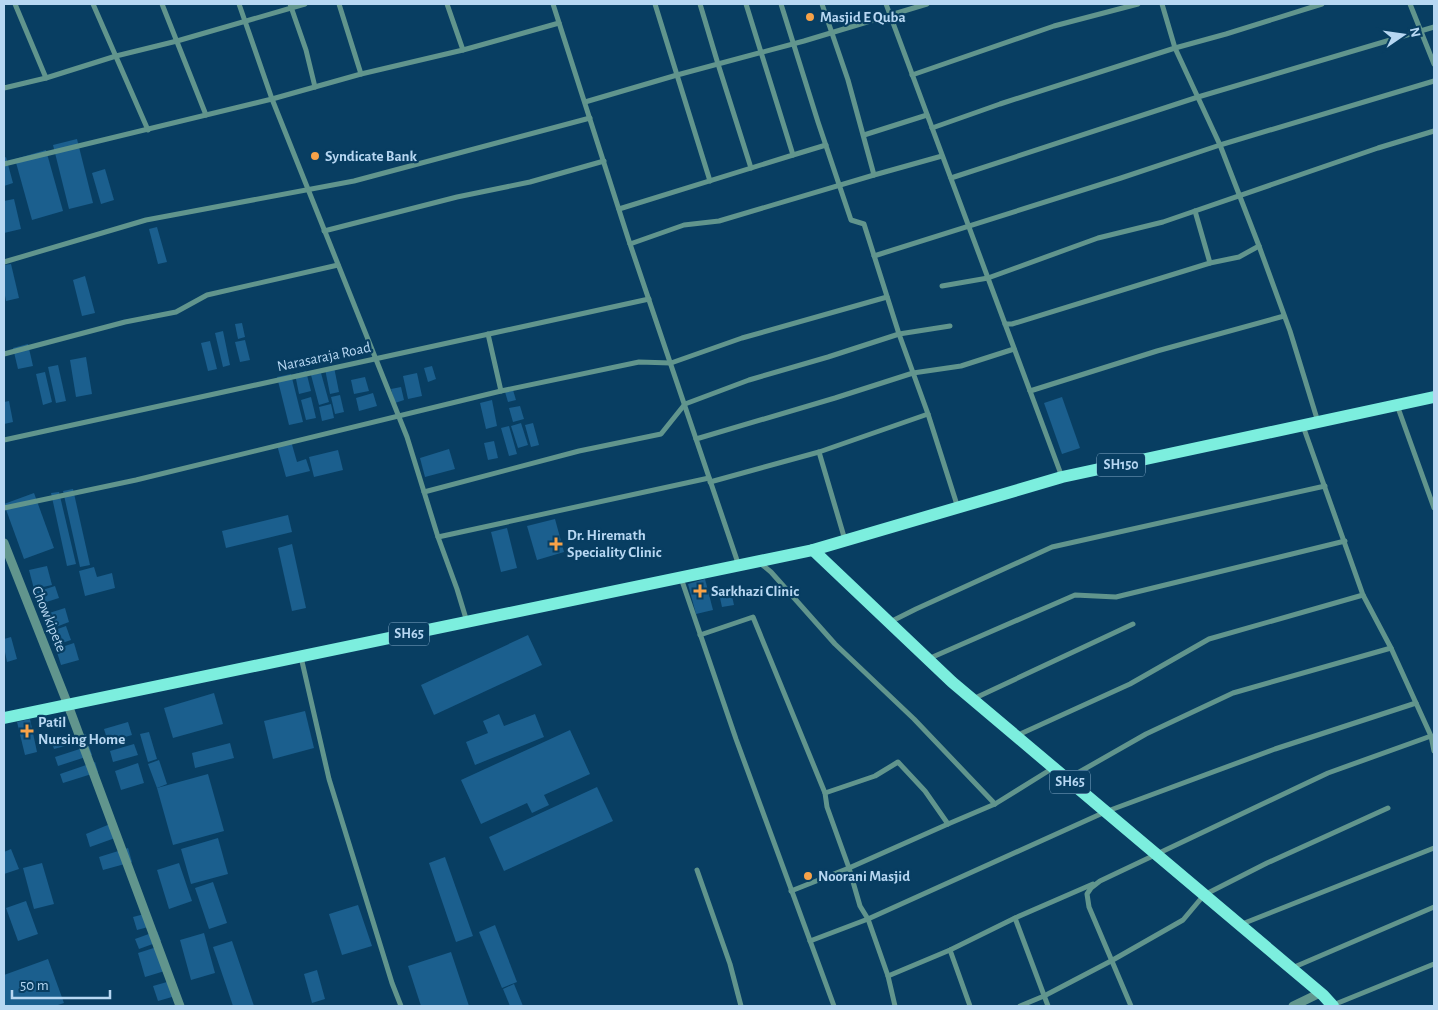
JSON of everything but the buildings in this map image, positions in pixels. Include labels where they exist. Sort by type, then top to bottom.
[{"type":"main road","name":"SH150","points":[[813,550],[1062,477],[1434,397]]},
{"type":"main road","name":"SH65","points":[[4,718],[813,550],[973,700],[1321,994],[1332,1006]]},
{"type":"street","points":[[15,4],[46,78]]},
{"type":"street","points":[[92,4],[148,130]]},
{"type":"street","points":[[162,4],[206,115]]},
{"type":"street","points":[[239,4],[272,99],[407,437],[438,537],[468,622]]},
{"type":"street","points":[[4,88],[245,22],[291,6],[305,4]]},
{"type":"street","points":[[339,4],[362,74]]},
{"type":"street","points":[[447,4],[463,50]]},
{"type":"street","points":[[553,4],[630,244],[739,566]]},
{"type":"street","points":[[655,4],[710,181]]},
{"type":"street","points":[[700,4],[751,168]]},
{"type":"street","points":[[746,4],[793,155]]},
{"type":"street","points":[[781,4],[851,220],[864,224],[958,508]]},
{"type":"street","points":[[822,4],[848,80],[874,175]]},
{"type":"street","points":[[886,4],[1062,477]]},
{"type":"street","points":[[585,102],[793,44],[927,4]]},
{"type":"street","points":[[912,75],[1054,26],[1138,4]]},
{"type":"street","points":[[1162,4],[1175,48],[1220,145],[1259,246],[1319,422]]},
{"type":"street","points":[[932,128],[1000,104],[1175,48],[1322,4]]},
{"type":"street","points":[[1410,4],[1434,64]]},
{"type":"street","points":[[291,6],[306,50],[315,87]]},
{"type":"street","points":[[4,164],[272,99],[362,74],[463,50],[559,23]]},
{"type":"street","points":[[951,178],[1198,97],[1434,27]]},
{"type":"street","points":[[874,256],[1220,145],[1434,81]]},
{"type":"street","points":[[864,135],[927,114]]},
{"type":"street","points":[[4,262],[146,220],[354,181],[590,118]]},
{"type":"street","points":[[942,286],[988,278],[1098,238],[1163,222],[1434,130]]},
{"type":"street","points":[[619,209],[826,145]]},
{"type":"street","points":[[630,244],[684,225],[719,221],[942,156]]},
{"type":"street","points":[[324,231],[457,197],[530,182],[604,162]]},
{"type":"street","points":[[1195,211],[1210,263]]},
{"type":"street","points":[[1005,324],[1012,324],[1210,263],[1239,257],[1259,246]]},
{"type":"street","points":[[4,354],[124,322],[176,312],[206,295],[338,265]]},
{"type":"street","points":[[4,508],[136,480],[501,391],[639,362],[671,362],[742,338],[887,297]]},
{"type":"street","name":"Narasaraja Road","points":[[4,440],[649,299]]},
{"type":"street","points":[[1030,391],[1157,351],[1284,316]]},
{"type":"street","points":[[424,492],[579,451],[660,434],[685,404],[749,380],[899,334],[950,326]]},
{"type":"street","points":[[488,334],[501,391]]},
{"type":"street","points":[[696,439],[835,398],[913,372],[961,366],[1014,349]]},
{"type":"street","points":[[1397,405],[1434,508]]},
{"type":"street","points":[[438,537],[710,480],[818,452],[928,414]]},
{"type":"street","points":[[1303,426],[1363,595],[1391,648],[1431,736],[1434,751]]},
{"type":"street","points":[[818,452],[845,541]]},
{"type":"street","points":[[889,622],[1052,548],[1325,486]]},
{"type":"street","points":[[928,659],[1074,596],[1116,598],[1345,541]]},
{"type":"street","name":"Chowkipete","points":[[4,543],[68,705],[180,1006]]},
{"type":"street","points":[[758,562],[771,572],[835,644],[914,719],[995,804]]},
{"type":"street","points":[[681,578],[736,740],[834,1006]]},
{"type":"street","points":[[1016,736],[1130,684],[1208,639],[1363,595]]},
{"type":"street","points":[[700,635],[753,617],[825,793],[827,807],[849,868],[860,906],[868,919],[888,976],[895,1006]]},
{"type":"street","points":[[973,700],[1133,624]]},
{"type":"street","points":[[1066,779],[1146,734],[1232,693],[1391,648]]},
{"type":"street","points":[[301,657],[329,779],[392,983],[401,1006]]},
{"type":"street","points":[[810,941],[868,919],[1105,812],[1275,749],[1416,703]]},
{"type":"street","points":[[888,976],[950,950],[1014,918],[1100,881],[1328,773],[1431,736]]},
{"type":"street","points":[[825,793],[875,776],[898,762],[925,791],[948,824]]},
{"type":"street","points":[[791,891],[849,868],[995,804],[1054,768]]},
{"type":"street","points":[[1020,1006],[1044,996],[1183,920],[1204,895],[1267,863],[1388,808]]},
{"type":"street","points":[[1239,925],[1434,848]]},
{"type":"street","points":[[697,870],[730,964],[741,1006]]},
{"type":"street","points":[[1100,881],[1087,894],[1089,906],[1131,1006]]},
{"type":"street","points":[[1291,969],[1434,907]]},
{"type":"street","points":[[1014,918],[1048,1006]]},
{"type":"street","points":[[950,950],[970,1006]]},
{"type":"street","points":[[1332,1006],[1434,964]]},
{"type":"street","points":[[1293,1006],[1321,994]]},
{"type":"street","points":[[1301,1006],[1321,994]]},
{"type":"place","name":"Masjid E Quba","points":[[810,17]]},
{"type":"place","name":"Syndicate Bank","points":[[315,156]]},
{"type":"place","name":"Dr. Hiremath Speciality Clinic","points":[[556,544]]},
{"type":"place","name":"Sarkhazi Clinic","points":[[700,591]]},
{"type":"place","name":"Patil Nursing Home","points":[[27,731]]},
{"type":"place","name":"Noorani Masjid","points":[[808,876]]}]
